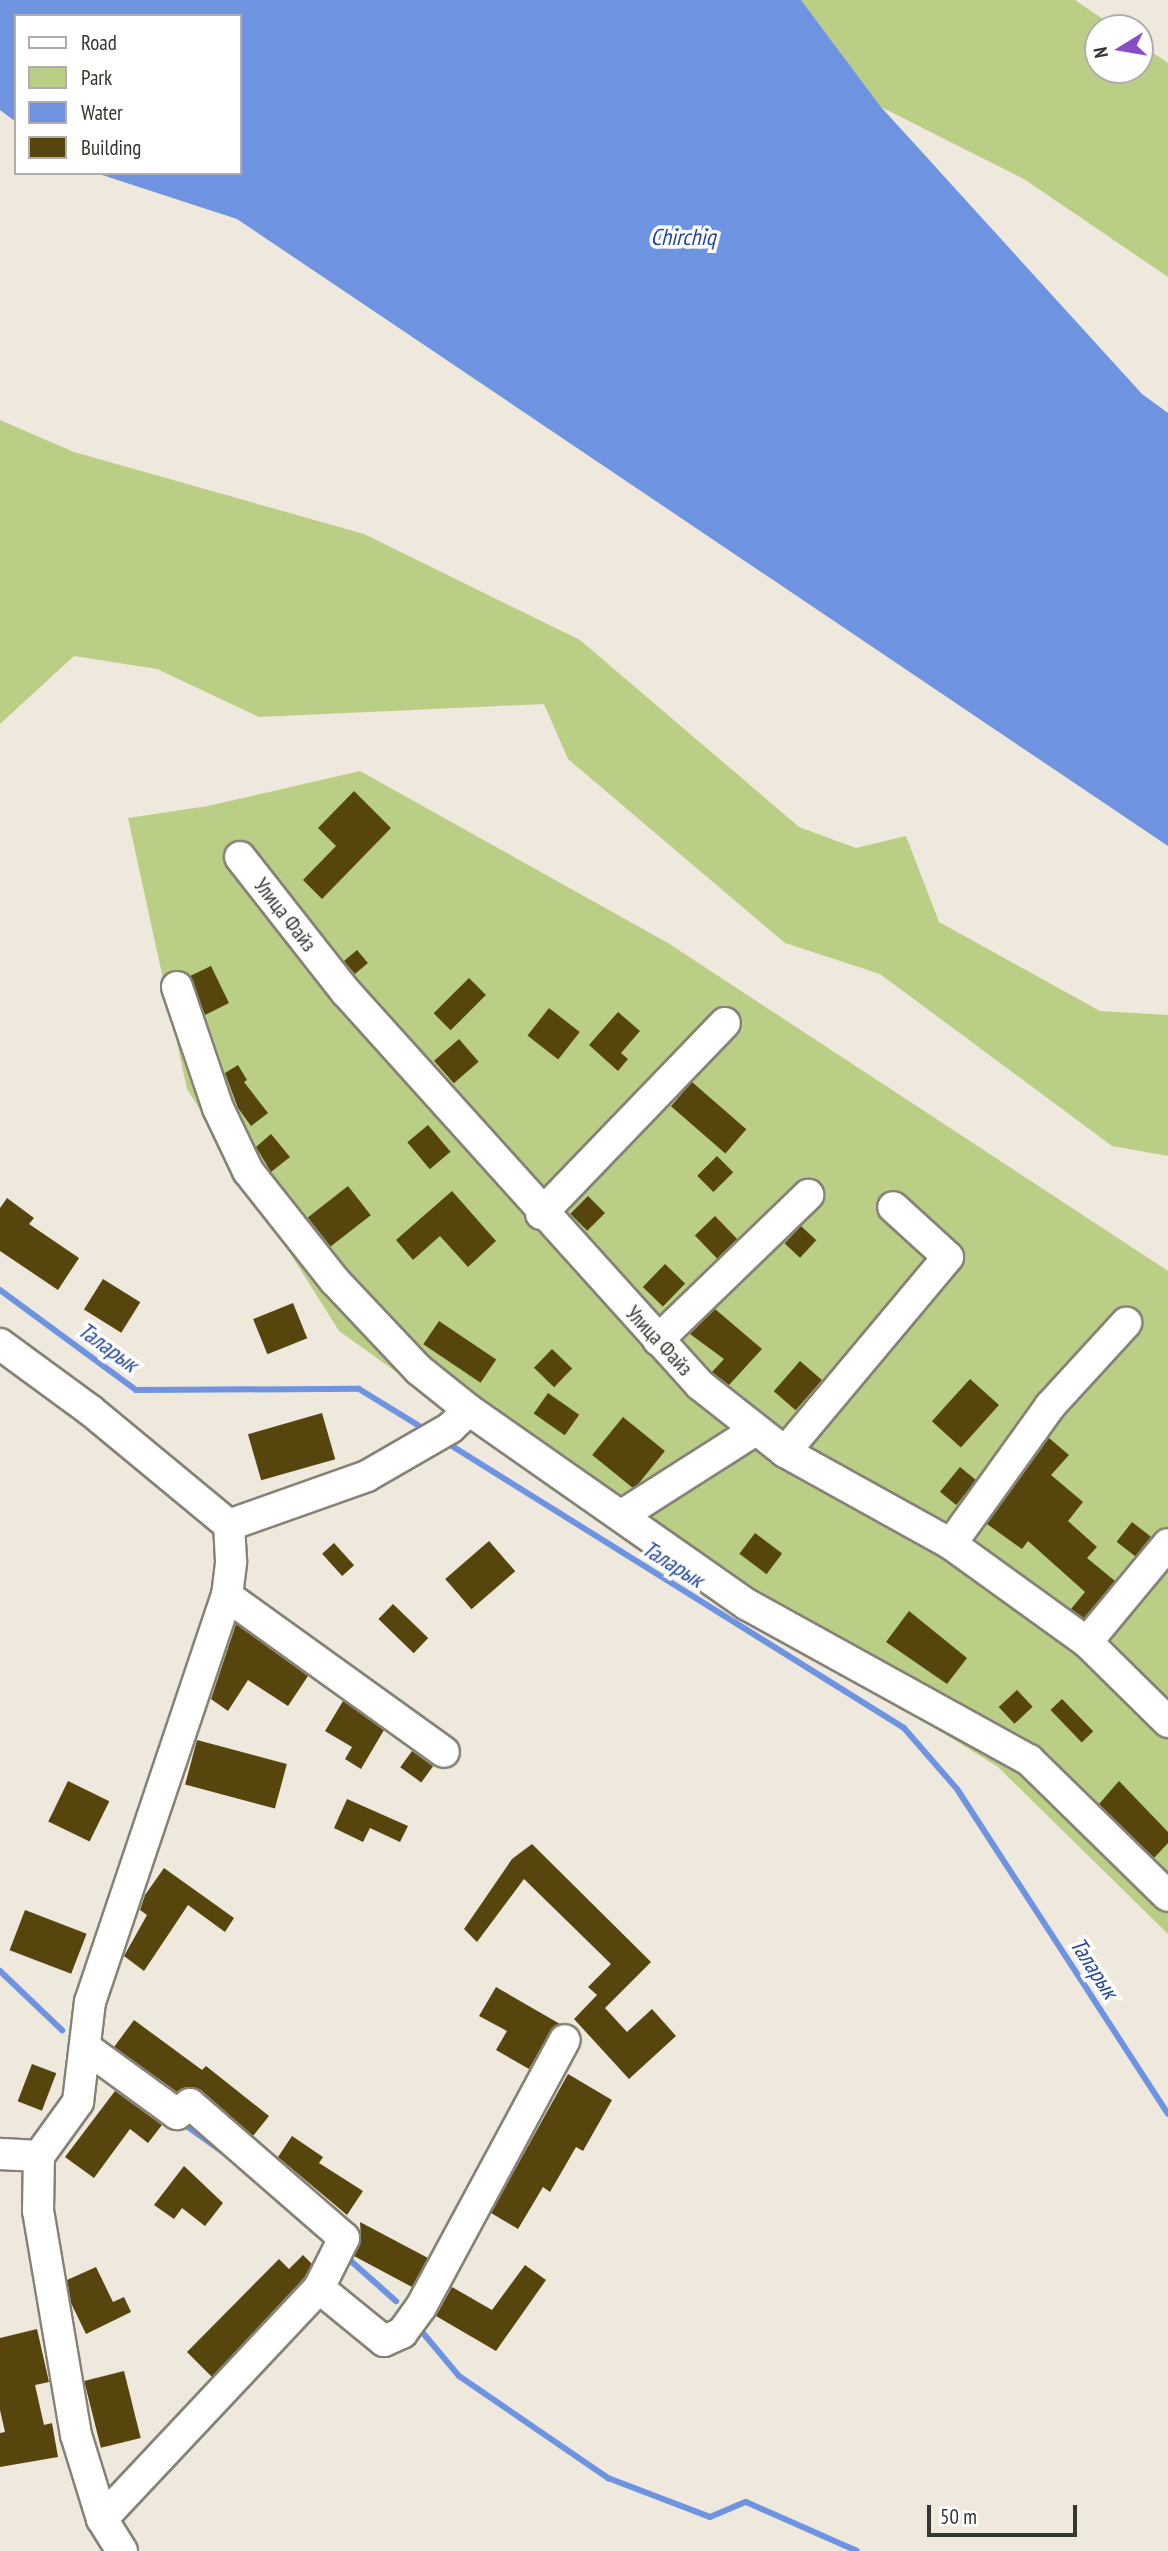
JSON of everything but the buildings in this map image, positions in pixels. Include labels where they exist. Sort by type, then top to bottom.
[{"type":"street","name":"Улица Файз","points":[[240,858],[346,992],[541,1214],[700,1385],[754,1431],[785,1451],[951,1544],[1087,1642],[1168,1722]]},
{"type":"street","points":[[177,987],[218,1108],[248,1171],[335,1281],[419,1370],[449,1426],[622,1515],[748,1605],[1029,1760],[1168,1896]]},
{"type":"street","points":[[541,1214],[725,1023]]},
{"type":"street","points":[[658,1340],[808,1195]]},
{"type":"street","points":[[785,1451],[948,1256],[893,1207]]},
{"type":"street","points":[[951,1544],[1050,1406],[1126,1323]]},
{"type":"street","points":[[0,1344],[89,1410],[229,1525],[231,1562],[226,1596],[90,2002],[78,2102],[38,2157],[38,2211],[76,2435],[102,2519],[122,2551]]},
{"type":"street","points":[[229,1525],[367,1476],[449,1426]]},
{"type":"street","points":[[622,1515],[754,1431]]},
{"type":"street","points":[[1087,1642],[1168,1544]]},
{"type":"street","points":[[226,1596],[444,1752]]},
{"type":"street","points":[[319,2288],[384,2341],[402,2333],[421,2307],[565,2040]]},
{"type":"street","points":[[85,2047],[177,2114],[190,2104],[344,2238],[319,2288],[102,2519]]},
{"type":"street","points":[[0,2154],[38,2157]]},
{"type":"green space","points":[[801,0],[1075,0],[1096,14],[1084,14],[1084,84],[1154,84],[1154,54],[1168,63],[1168,277],[1024,179],[881,107]]},
{"type":"green space","points":[[0,420],[74,452],[364,534],[580,640],[799,827],[856,848],[906,836],[939,922],[1100,1011],[1168,1015],[1168,1156],[1112,1146],[880,974],[785,943],[568,759],[544,704],[259,717],[157,669],[74,656],[0,724]]},
{"type":"green space","points":[[360,771],[668,943],[1168,1271],[1168,1934],[998,1767],[620,1532],[339,1331],[187,1089],[128,818],[208,806]]},
{"type":"water","name":"Chirchiq","points":[[0,0],[801,0],[881,107],[1142,394],[1168,413],[1168,846],[237,219],[102,175],[242,175],[242,14],[14,14],[14,120],[0,110]]},
{"type":"waterway","name":"Таларык","points":[[0,1290],[136,1390],[359,1389],[426,1430]]},
{"type":"waterway","name":"Таларык","points":[[444,1441],[904,1728],[957,1789],[1168,2114]]},
{"type":"waterway","points":[[0,1971],[62,2030]]},
{"type":"waterway","points":[[181,2122],[223,2152]]},
{"type":"waterway","points":[[352,2262],[396,2301]]},
{"type":"waterway","points":[[418,2327],[459,2376],[608,2478],[710,2517],[746,2502],[857,2551]]}]
